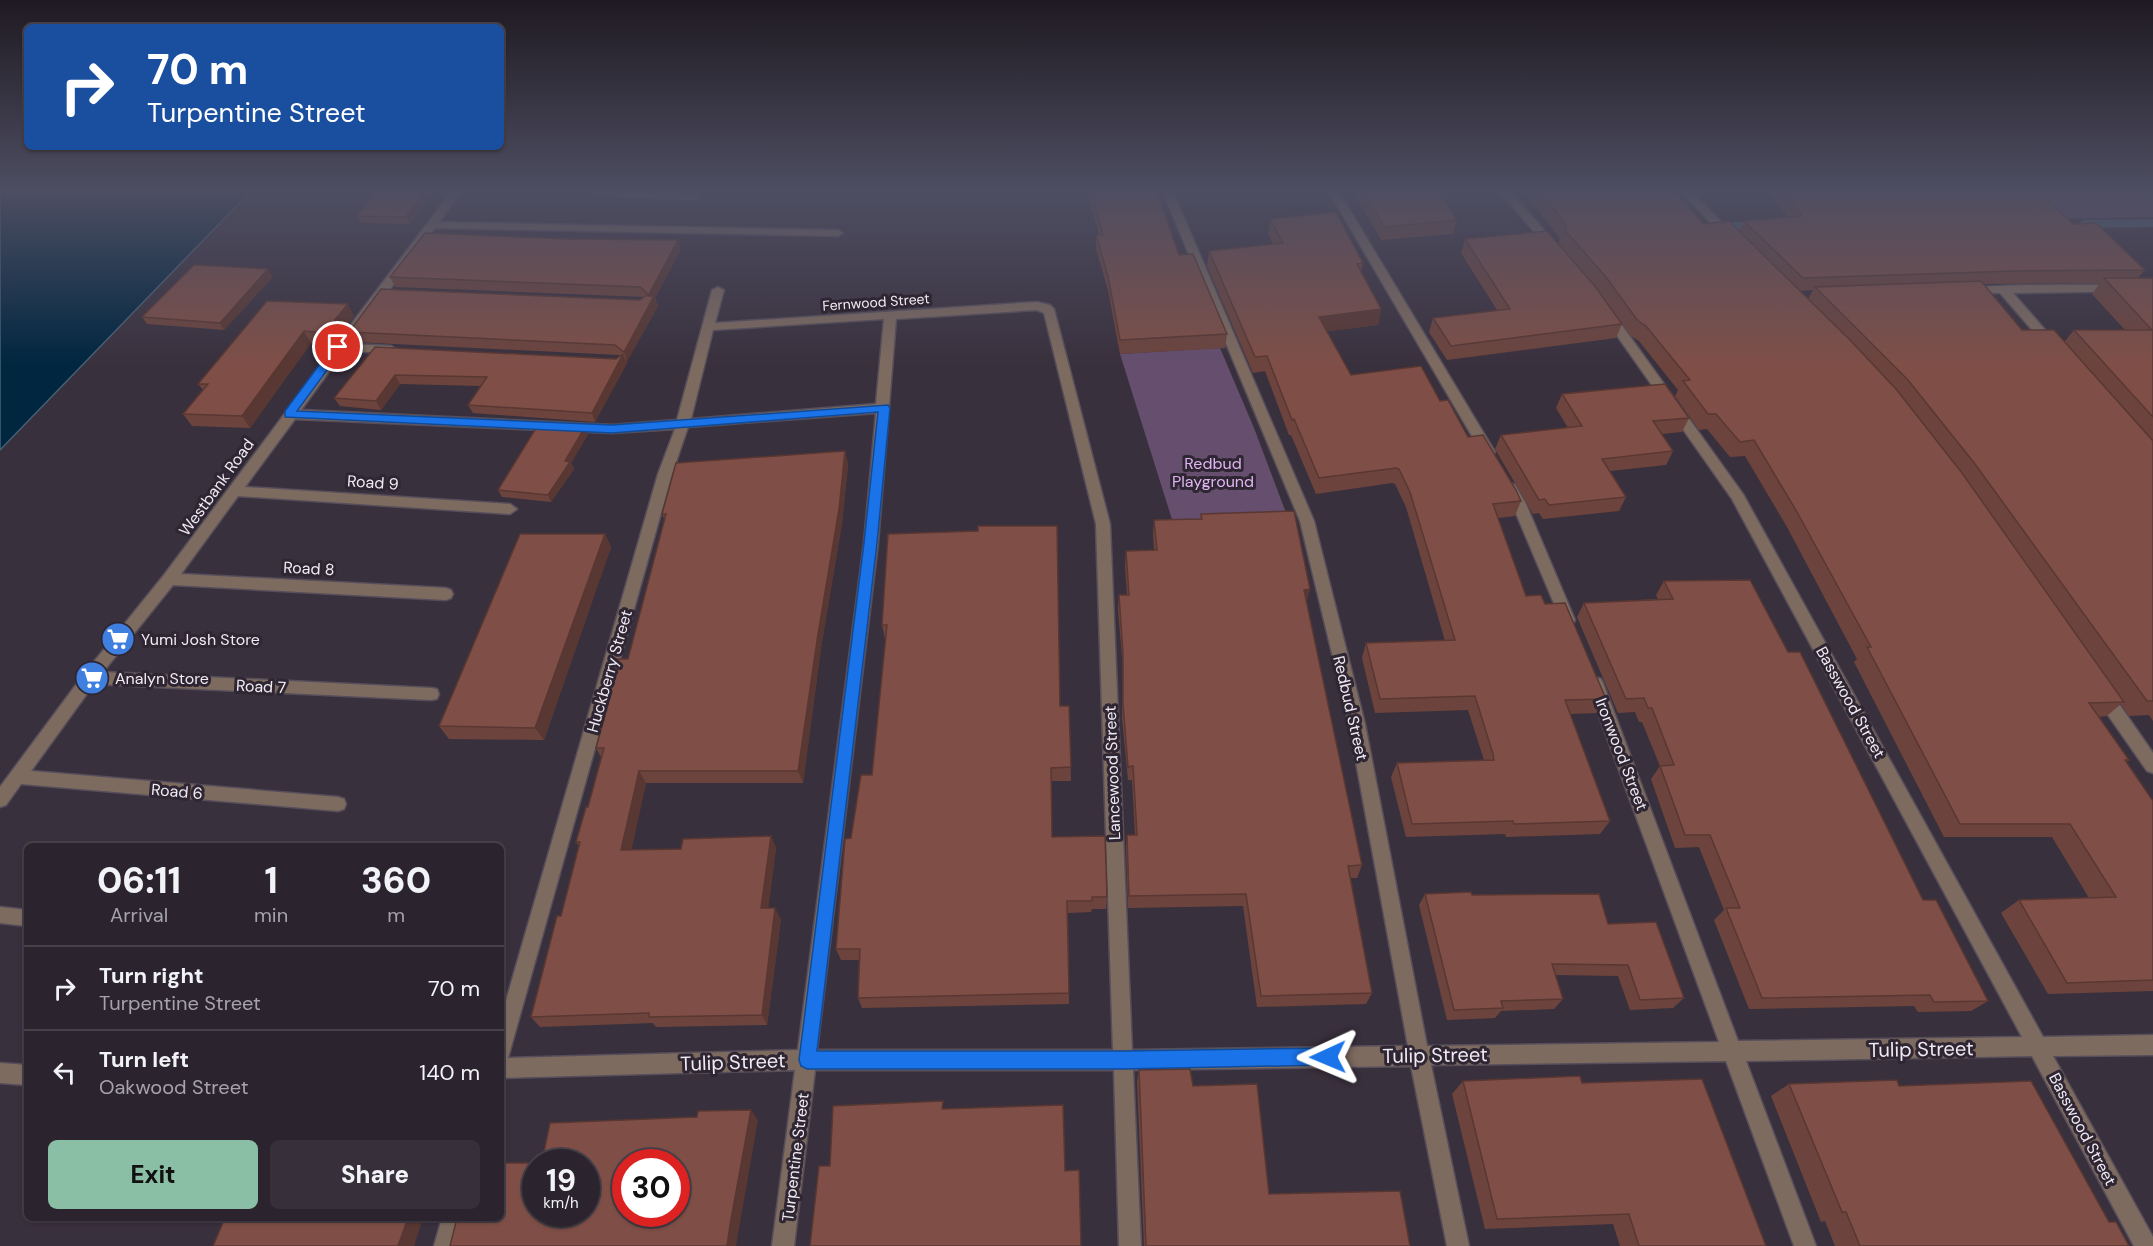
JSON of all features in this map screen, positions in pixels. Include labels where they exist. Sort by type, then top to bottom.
[{"type":"street","name":"Westbank Road","points":[[0,800],[90,678],[169,579],[338,347],[413,250]]},
{"type":"street","name":"Redbud Street","points":[[1193,250],[1307,521],[1357,724],[1419,1055],[1458,1246]]},
{"type":"street","points":[[1368,250],[1519,504],[1573,630]]},
{"type":"street","points":[[1555,250],[1564,261]]},
{"type":"street","points":[[1956,291],[2153,288]]},
{"type":"street","points":[[2003,289],[2056,349]]},
{"type":"street","name":"Huckberry Street","points":[[504,1042],[718,290]]},
{"type":"street","points":[[380,292],[400,292]]},
{"type":"street","name":"Basswood Street","points":[[1594,296],[1738,497],[2146,1246]]},
{"type":"street","name":"Fernwood Street","points":[[708,327],[1037,306],[1046,308]]},
{"type":"street","name":"Lancewood Street","points":[[1046,308],[1050,312],[1103,524],[1130,1246]]},
{"type":"street","name":"Turpentine Street","points":[[783,1246],[869,555],[884,408],[890,316]]},
{"type":"street","points":[[338,347],[407,350]]},
{"type":"street","points":[[289,414],[612,429],[884,408]]},
{"type":"street","name":"Road 9","points":[[234,491],[510,510]]},
{"type":"street","name":"Road 8","points":[[169,579],[446,594]]},
{"type":"street","name":"Ironwood Street","points":[[1591,672],[1806,1246]]},
{"type":"street","name":"Road 7","points":[[90,678],[431,694]]},
{"type":"street","points":[[2092,678],[2153,766]]},
{"type":"street","name":"Road 6","points":[[17,777],[338,804]]},
{"type":"street","points":[[0,915],[24,918]]},
{"type":"street","name":"Tulip Street","points":[[504,1068],[807,1060],[1123,1060],[2153,1045]]},
{"type":"street","points":[[0,1073],[24,1076]]},
{"type":"street","points":[[445,1246],[452,1221]]},
{"type":"green space","name":"Redbud Playground","points":[[1220,348],[1254,428],[1291,526],[1175,529],[1120,354]]},
{"type":"water","points":[[0,250],[194,250],[0,450]]},
{"type":"building","points":[[411,250],[673,250],[648,296],[654,296],[624,352],[615,345],[349,332],[381,289],[640,300],[648,294],[640,287],[390,277]]},
{"type":"building","points":[[1100,250],[1177,250],[1179,255],[1193,254],[1227,334],[1120,340],[1108,276]]},
{"type":"building","points":[[1356,250],[1363,263],[1357,264],[1381,309],[1319,317],[1351,375],[1421,366],[1440,401],[1448,400],[1468,437],[1483,435],[1516,490],[1521,501],[1493,504],[1526,596],[1541,595],[1545,604],[1565,603],[1606,699],[1565,700],[1610,821],[1412,824],[1397,763],[1494,760],[1475,696],[1380,699],[1366,643],[1455,640],[1410,492],[1399,469],[1396,468],[1319,478],[1294,419],[1292,420],[1267,356],[1255,357],[1209,251]]},
{"type":"building","points":[[1472,250],[1564,250],[1594,285],[1622,324],[1451,346],[1433,318],[1510,309]]},
{"type":"building","points":[[1583,250],[1759,250],[1896,389],[1962,473],[2124,702],[2089,703],[2129,760],[2125,760],[2153,801],[2153,980],[2067,983],[2019,900],[2116,897],[2070,824],[1960,824],[1867,647],[1871,647],[1797,512],[1754,440],[1740,442],[1716,414],[1708,414],[1683,381],[1690,380],[1646,326],[1638,321],[1606,277]]},
{"type":"building","points":[[1774,250],[2124,250],[2145,270],[2012,271],[1803,278]]},
{"type":"building","points":[[194,265],[268,269],[220,323],[142,317]]},
{"type":"building","points":[[2104,278],[2153,278],[2153,417],[2074,330],[2152,330]]},
{"type":"building","points":[[1981,281],[2022,330],[2054,330],[2153,441],[2153,701],[2147,701],[1975,464],[1908,380],[1815,287]]},
{"type":"building","points":[[267,301],[348,304],[324,333],[304,331],[242,416],[183,414],[208,384],[198,384]]},
{"type":"building","points":[[375,347],[616,359],[623,354],[592,413],[468,405],[487,377],[395,375],[376,401],[334,398]]},
{"type":"building","points":[[1665,384],[1689,418],[1653,421],[1673,451],[1602,459],[1626,497],[1549,505],[1545,499],[1539,500],[1501,435],[1582,426],[1562,394]]},
{"type":"building","points":[[538,425],[585,427],[565,461],[570,462],[548,495],[498,490]]},
{"type":"building","points":[[845,451],[839,509],[798,771],[639,771],[621,850],[681,849],[683,839],[771,836],[761,908],[775,908],[762,1015],[649,1017],[649,1013],[531,1017],[557,916],[561,916],[580,842],[576,842],[604,748],[596,748],[611,693],[606,693],[614,659],[628,659],[666,514],[662,514],[676,463]]},
{"type":"building","points":[[1294,511],[1310,589],[1304,590],[1362,865],[1348,866],[1372,993],[1261,996],[1246,894],[1129,896],[1127,835],[1137,835],[1133,766],[1128,767],[1123,704],[1123,654],[1119,595],[1129,595],[1126,551],[1157,550],[1154,520],[1202,519],[1201,514]]},
{"type":"building","points":[[978,526],[1057,526],[1060,706],[1069,706],[1071,767],[1051,768],[1052,837],[1105,836],[1107,897],[1092,897],[1092,901],[1067,901],[1069,993],[858,998],[860,949],[836,949],[845,839],[851,838],[861,775],[872,775],[887,625],[882,625],[888,534],[978,531]]},
{"type":"building","points":[[520,534],[605,534],[535,728],[439,726]]},
{"type":"building","points":[[1750,580],[1788,652],[1800,652],[1923,900],[1936,900],[1988,1001],[1934,1002],[1930,995],[1762,998],[1726,908],[1740,908],[1710,835],[1685,835],[1660,766],[1674,765],[1652,708],[1648,708],[1644,698],[1626,699],[1584,603],[1673,599],[1664,581]]},
{"type":"building","points":[[1471,892],[1472,895],[1599,894],[1608,924],[1656,922],[1684,998],[1640,1000],[1628,965],[1552,964],[1563,999],[1501,1001],[1503,1008],[1454,1010],[1425,894]]},
{"type":"building","points":[[1190,1069],[1193,1086],[1257,1084],[1269,1194],[1400,1191],[1410,1246],[1146,1246],[1139,1070]]},
{"type":"building","points":[[1580,1076],[1582,1083],[1702,1079],[1766,1246],[1639,1246],[1629,1214],[1497,1219],[1463,1081]]},
{"type":"building","points":[[1897,1080],[1899,1086],[2031,1081],[2109,1222],[2116,1222],[2129,1246],[1860,1246],[1846,1212],[1842,1212],[1789,1084]]},
{"type":"building","points":[[943,1101],[942,1109],[1063,1105],[1065,1171],[1079,1170],[1081,1246],[810,1246],[819,1166],[830,1166],[833,1106]]},
{"type":"building","points":[[751,1110],[727,1246],[450,1246],[456,1221],[504,1221],[504,1163],[522,1163],[522,1227],[600,1227],[600,1149],[545,1149],[550,1123],[697,1117],[698,1111]]},
{"type":"building","points":[[224,1221],[407,1221],[398,1246],[213,1246]]},
{"type":"place","name":"Yumi Josh Store","points":[[118,639]]},
{"type":"place","name":"Analyn Store","points":[[92,678]]},
{"type":"route","points":[[338,347],[289,414],[612,429],[884,408],[871,543],[807,1060],[1123,1060],[1328,1057]]}]
